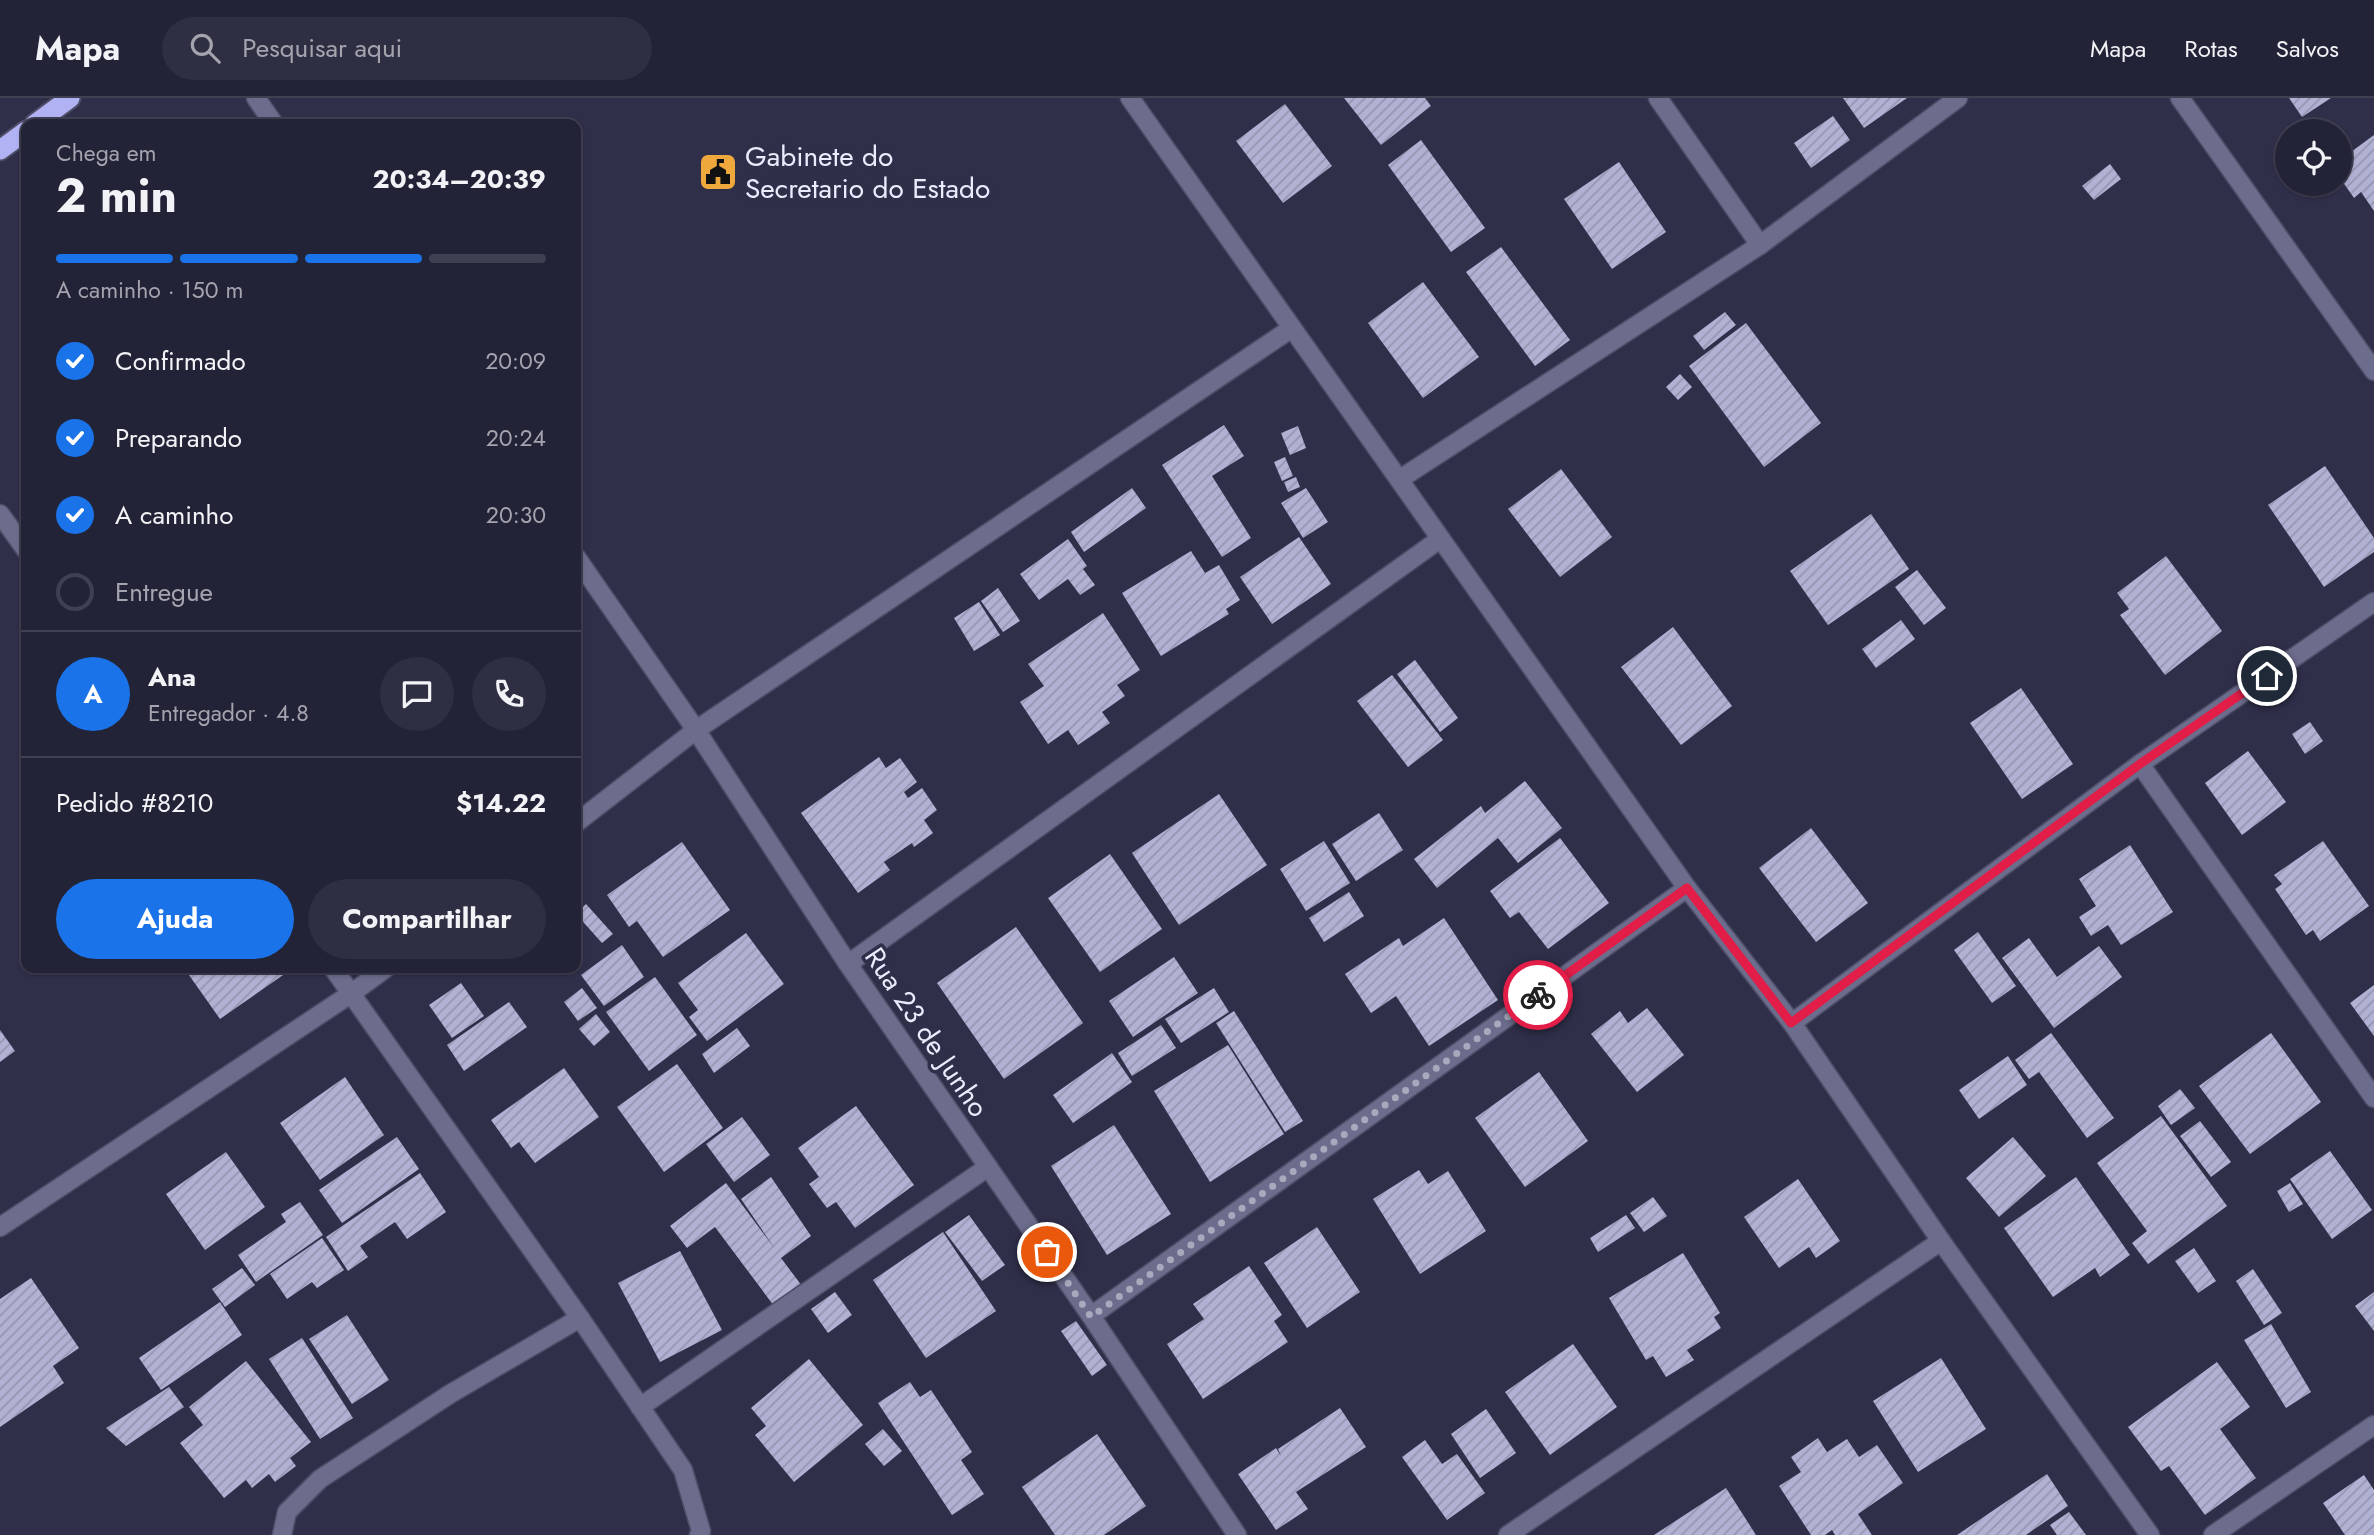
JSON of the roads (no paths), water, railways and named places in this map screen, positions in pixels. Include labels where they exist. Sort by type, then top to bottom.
[{"type":"highway","points":[[42,119],[69,98]]},
{"type":"highway","points":[[0,150],[21,135]]},
{"type":"street","points":[[256,98],[271,119]]},
{"type":"street","points":[[1130,98],[1687,888],[1791,1023],[1941,1241],[2150,1535]]},
{"type":"street","points":[[1658,98],[1760,244]]},
{"type":"street","points":[[1400,479],[1760,244],[1958,98]]},
{"type":"street","points":[[2180,98],[2374,371]]},
{"type":"street","points":[[581,818],[696,730],[1292,328]]},
{"type":"street","points":[[0,514],[21,543]]},
{"type":"street","points":[[848,964],[1440,539]]},
{"type":"street","name":"Rua 23 de Junho","points":[[581,564],[696,730],[848,964],[1237,1535]]},
{"type":"street","points":[[1791,1023],[2140,764],[2374,602]]},
{"type":"street","points":[[2140,764],[2374,1098]]},
{"type":"street","points":[[1091,1317],[1687,888]]},
{"type":"street","points":[[337,973],[580,1318],[683,1470],[701,1531],[699,1535]]},
{"type":"street","points":[[0,1227],[379,973]]},
{"type":"street","points":[[640,1407],[988,1167]]},
{"type":"street","points":[[1508,1535],[1941,1241]]},
{"type":"street","points":[[282,1535],[287,1512],[320,1479],[450,1394],[580,1318]]},
{"type":"street","points":[[2213,1535],[2374,1425]]},
{"type":"place","name":"Gabinete do Secretario do Estado","points":[[718,172]]}]
